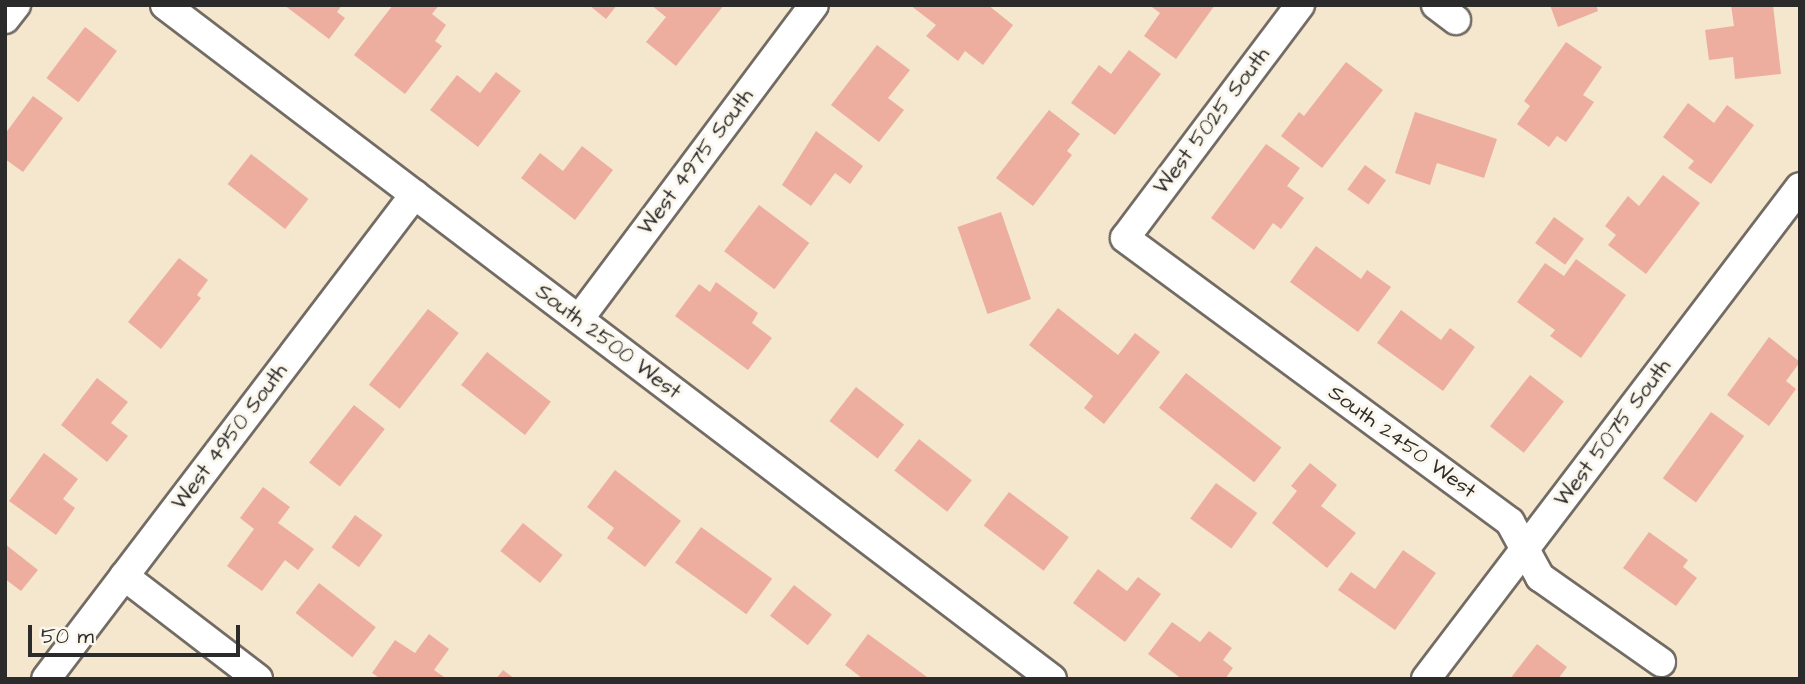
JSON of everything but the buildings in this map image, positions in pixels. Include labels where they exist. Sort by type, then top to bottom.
[{"type":"street","points":[[5,19],[16,5]]},
{"type":"street","name":"South 2500 West","points":[[165,5],[1052,679]]},
{"type":"street","name":"West 4975 South","points":[[579,319],[814,5]]},
{"type":"street","name":"West 5025 South","points":[[1125,237],[1300,5]]},
{"type":"street","name":"West 5075 South","points":[[1426,679],[1800,187]]},
{"type":"street","name":"West 4950 South","points":[[46,679],[415,194]]},
{"type":"street","name":"South 2450 West","points":[[1125,237],[1510,522],[1540,577],[1661,662]]},
{"type":"street","points":[[124,576],[257,679]]}]
